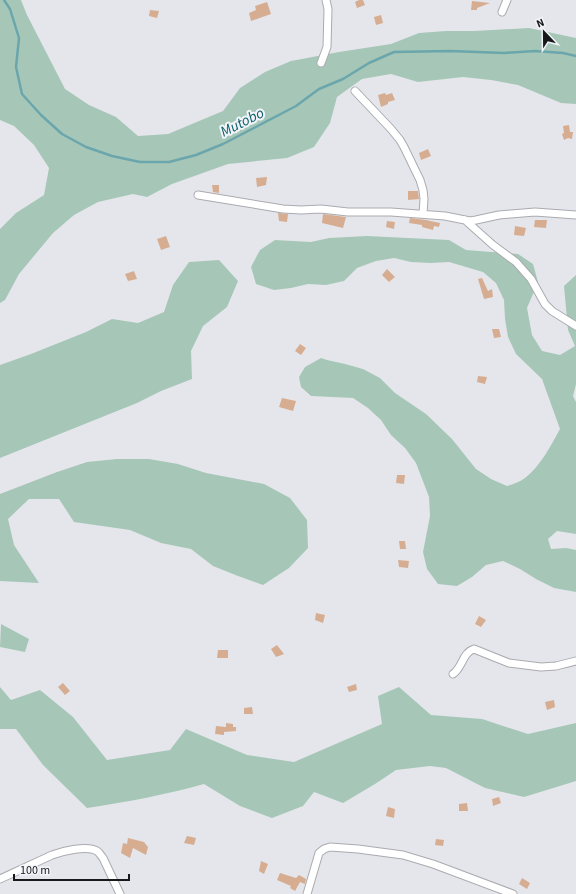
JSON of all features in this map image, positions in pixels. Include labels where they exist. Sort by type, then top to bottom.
[{"type":"street","points":[[321,63],[327,47],[328,9],[326,0]]},
{"type":"street","points":[[502,12],[507,0]]},
{"type":"street","points":[[354,91],[400,140],[404,147],[420,180],[423,190],[424,214]]},
{"type":"street","points":[[198,195],[283,210],[321,209],[348,212],[391,212],[424,214],[465,220],[476,220],[499,215],[535,212],[576,215]]},
{"type":"street","points":[[465,220],[493,245],[516,262],[531,279],[542,299],[552,311],[576,326]]},
{"type":"street","points":[[453,674],[460,668],[466,655],[474,649],[509,663],[535,666],[556,666],[576,661]]},
{"type":"street","points":[[307,894],[319,853],[330,847],[403,855],[433,864],[513,894]]},
{"type":"street","points":[[0,879],[60,852],[90,849],[96,850],[100,853],[120,894]]},
{"type":"green space","points":[[0,0],[21,0],[27,15],[65,89],[89,105],[116,117],[138,136],[168,134],[223,111],[240,88],[265,72],[291,61],[391,44],[419,33],[446,31],[529,28],[576,38],[576,104],[561,103],[518,85],[491,80],[463,77],[418,82],[391,74],[362,79],[337,97],[330,123],[314,147],[287,158],[228,164],[172,184],[147,197],[133,194],[98,202],[74,215],[53,233],[19,274],[5,300],[0,303],[0,229],[16,213],[44,195],[49,168],[34,145],[14,126],[0,120]]},
{"type":"green space","points":[[367,236],[449,240],[466,250],[518,254],[533,264],[538,282],[527,308],[532,335],[542,351],[560,355],[575,346],[568,330],[564,286],[576,275],[576,384],[573,396],[576,402],[576,534],[557,531],[548,539],[551,549],[566,548],[576,550],[576,592],[554,588],[503,561],[486,565],[472,577],[457,586],[438,584],[427,569],[423,552],[430,516],[429,497],[416,463],[405,448],[391,435],[381,420],[368,408],[353,398],[311,396],[301,387],[299,377],[305,367],[321,358],[363,369],[380,378],[395,393],[426,414],[452,439],[476,469],[491,479],[507,486],[516,483],[531,473],[545,455],[560,429],[542,379],[516,354],[508,337],[504,300],[496,283],[483,272],[449,262],[411,262],[394,258],[376,261],[357,268],[344,281],[326,285],[308,284],[274,290],[256,284],[251,267],[260,250],[275,240],[311,242],[329,238]]},
{"type":"green space","points":[[219,260],[238,281],[227,307],[203,326],[191,351],[192,379],[161,391],[137,403],[0,458],[0,365],[86,332],[112,319],[138,323],[164,312],[173,285],[189,262]]},
{"type":"green space","points":[[117,459],[149,459],[178,464],[206,473],[264,484],[290,498],[307,520],[308,548],[289,568],[263,585],[213,566],[191,549],[161,543],[130,530],[74,522],[59,499],[29,499],[8,519],[14,545],[39,583],[0,581],[0,494],[87,462]]},
{"type":"green space","points":[[1,624],[29,639],[25,652],[0,647]]},
{"type":"green space","points":[[0,687],[11,700],[40,690],[73,717],[107,760],[170,750],[186,729],[247,755],[294,762],[382,724],[378,696],[399,687],[431,715],[482,719],[528,734],[576,723],[576,781],[524,797],[485,788],[446,768],[430,766],[396,770],[343,803],[314,792],[303,806],[272,818],[240,806],[204,784],[146,798],[87,808],[43,765],[16,729],[0,729]]},
{"type":"building","points":[[363,0],[365,5],[357,8],[355,2]]},
{"type":"building","points":[[472,1],[490,3],[477,8],[477,10],[471,10]]},
{"type":"building","points":[[267,2],[271,14],[251,21],[249,13],[256,10],[255,6]]},
{"type":"building","points":[[150,10],[159,11],[157,18],[149,16]]},
{"type":"building","points":[[381,15],[383,23],[376,25],[374,17]]},
{"type":"building","points":[[385,93],[386,95],[392,93],[395,100],[388,102],[388,104],[381,107],[378,95]]},
{"type":"building","points":[[569,125],[570,132],[573,132],[572,139],[568,138],[564,140],[562,134],[564,133],[563,126]]},
{"type":"building","points":[[428,149],[431,156],[421,160],[419,153]]},
{"type":"building","points":[[267,177],[266,185],[257,187],[256,178]]},
{"type":"building","points":[[212,185],[219,185],[219,193],[213,192]]},
{"type":"building","points":[[408,191],[418,191],[419,199],[408,200]]},
{"type":"building","points":[[278,213],[288,214],[287,222],[279,221]]},
{"type":"building","points":[[323,214],[346,217],[343,228],[322,223]]},
{"type":"building","points":[[410,218],[440,223],[439,227],[434,226],[433,230],[422,227],[422,225],[409,223]]},
{"type":"building","points":[[535,220],[547,220],[546,228],[534,227]]},
{"type":"building","points":[[387,221],[395,222],[394,229],[386,227]]},
{"type":"building","points":[[515,226],[526,228],[524,236],[514,235]]},
{"type":"building","points":[[166,236],[170,247],[161,250],[157,239]]},
{"type":"building","points":[[387,269],[395,277],[389,282],[382,275]]},
{"type":"building","points":[[134,271],[137,279],[128,281],[125,274]]},
{"type":"building","points":[[482,278],[488,291],[492,289],[493,297],[484,299],[478,279]]},
{"type":"building","points":[[492,329],[499,329],[501,337],[494,338]]},
{"type":"building","points":[[300,344],[306,348],[301,355],[295,351]]},
{"type":"building","points":[[478,376],[487,377],[485,384],[477,382]]},
{"type":"building","points":[[282,398],[296,401],[293,411],[279,407]]},
{"type":"building","points":[[397,475],[405,475],[404,484],[396,483]]},
{"type":"building","points":[[399,541],[405,541],[406,549],[400,549]]},
{"type":"building","points":[[398,560],[409,561],[408,568],[399,567]]},
{"type":"building","points":[[316,613],[325,615],[323,623],[315,620]]},
{"type":"building","points":[[479,616],[486,620],[481,627],[475,624]]},
{"type":"building","points":[[277,645],[284,654],[276,657],[271,649]]},
{"type":"building","points":[[218,650],[228,650],[228,658],[217,658]]},
{"type":"building","points":[[63,683],[70,691],[65,695],[58,687]]},
{"type":"building","points":[[356,684],[357,690],[349,692],[347,687]]},
{"type":"building","points":[[554,700],[555,707],[547,710],[545,702]]},
{"type":"building","points":[[252,707],[253,714],[244,714],[244,708]]},
{"type":"building","points":[[226,723],[233,724],[233,727],[236,727],[236,731],[224,732],[224,735],[215,734],[216,726],[226,727]]},
{"type":"building","points":[[499,797],[501,803],[493,806],[492,799]]},
{"type":"building","points":[[467,803],[468,811],[459,811],[459,804]]},
{"type":"building","points":[[388,807],[395,809],[394,818],[386,816]]},
{"type":"building","points":[[187,836],[196,838],[194,845],[184,843]]},
{"type":"building","points":[[128,838],[144,842],[148,847],[146,855],[133,848],[130,858],[121,853],[123,843],[127,844]]},
{"type":"building","points":[[436,839],[444,840],[443,846],[435,845]]},
{"type":"building","points":[[261,861],[268,864],[264,874],[259,871]]},
{"type":"building","points":[[280,873],[296,878],[299,875],[306,879],[305,884],[300,882],[295,891],[290,888],[291,886],[277,880]]},
{"type":"building","points":[[522,878],[530,883],[527,889],[519,884]]},
{"type":"waterway","name":"Mutobo","points":[[4,0],[10,9],[19,38],[16,67],[22,94],[41,115],[62,134],[86,147],[112,156],[140,162],[169,162],[196,155],[223,144],[296,106],[319,89],[343,79],[369,63],[394,52],[450,51],[504,53],[535,51],[563,53],[576,56]]}]
